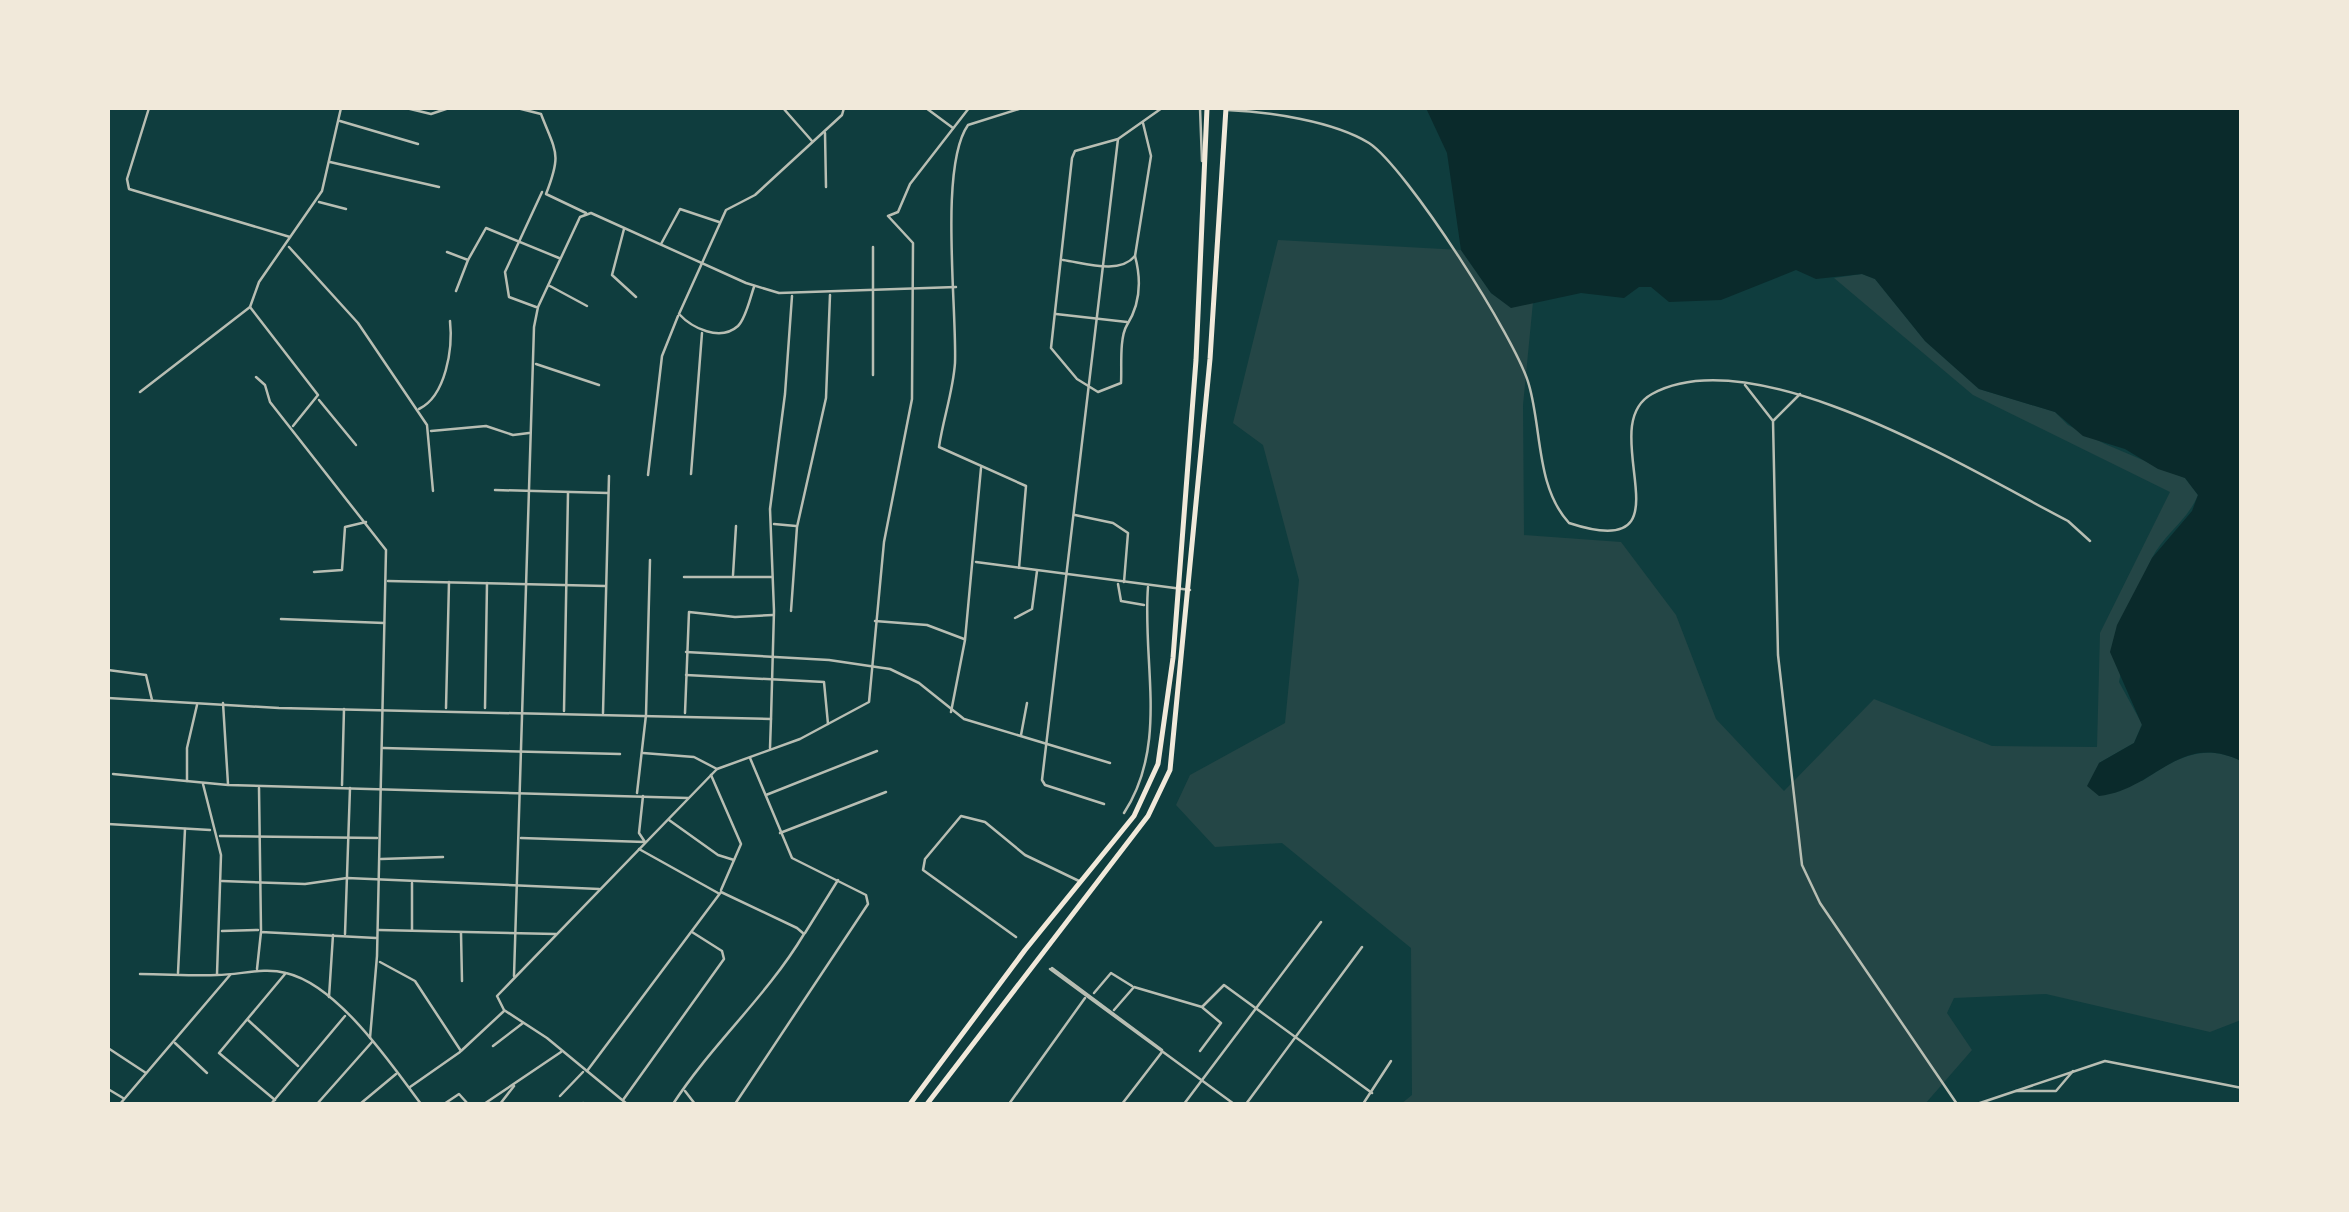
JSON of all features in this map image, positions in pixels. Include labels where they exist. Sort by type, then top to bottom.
[{"type":"main road","points":[[910,1104],[1134,816],[1155,774],[1164,732],[1178,589],[1204,193],[1204,108]]},
{"type":"main road","points":[[928,1104],[1129,843],[1163,790],[1174,752],[1190,590],[1226,109]]},
{"type":"street","points":[[149,108],[127,178],[128,189],[292,238]]},
{"type":"street","points":[[140,392],[250,306],[260,282],[316,201],[330,162],[341,108]]},
{"type":"street","points":[[406,108],[431,114],[449,108]]},
{"type":"street","points":[[517,108],[541,114],[556,143],[555,171],[545,191],[537,195],[505,272],[510,282],[507,294],[538,307]]},
{"type":"street","points":[[783,108],[813,143]]},
{"type":"street","points":[[648,476],[662,356],[719,222],[726,210],[755,195],[813,143],[844,108]]},
{"type":"street","points":[[926,108],[953,128]]},
{"type":"street","points":[[691,931],[722,951],[724,959],[625,1104],[562,1051],[504,1010],[497,996],[716,769],[828,725],[869,702],[884,542],[912,399],[913,240],[893,224],[889,214],[898,212],[910,184],[969,108]]},
{"type":"street","points":[[1019,568],[1026,486],[939,447],[954,374],[956,287],[951,208],[964,129],[1022,108]]},
{"type":"street","points":[[1129,322],[1118,386],[1101,392],[1088,388],[1053,352],[1072,158],[1076,151],[1118,139],[1162,108]]},
{"type":"street","points":[[1226,109],[1359,138],[1394,165],[1515,348],[1538,418],[1551,498],[1569,523],[1602,530],[1623,528],[1634,520],[1638,506],[1630,432],[1635,410],[1649,395],[1677,383],[1744,384],[1802,393],[2068,521],[2090,540]]},
{"type":"street","points":[[339,120],[418,144]]},
{"type":"street","points":[[1055,314],[1129,322],[1135,318],[1140,284],[1136,256],[1151,156],[1143,121]]},
{"type":"street","points":[[825,132],[826,188]]},
{"type":"street","points":[[1104,804],[1043,783],[1118,139]]},
{"type":"street","points":[[330,162],[439,187]]},
{"type":"street","points":[[545,191],[586,213],[754,286],[792,294],[956,287]]},
{"type":"street","points":[[316,201],[346,209]]},
{"type":"street","points":[[660,246],[680,210],[719,222]]},
{"type":"street","points":[[514,978],[538,307],[580,217],[586,213]]},
{"type":"street","points":[[624,228],[612,275],[636,297]]},
{"type":"street","points":[[456,291],[483,229],[560,259]]},
{"type":"street","points":[[286,245],[358,324],[418,410],[429,432],[433,491]]},
{"type":"street","points":[[872,247],[872,376]]},
{"type":"street","points":[[447,252],[468,260]]},
{"type":"street","points":[[1062,260],[1129,263],[1136,256]]},
{"type":"street","points":[[548,285],[587,306]]},
{"type":"street","points":[[679,314],[702,331],[738,326],[754,286]]},
{"type":"street","points":[[770,749],[772,523],[792,294]]},
{"type":"street","points":[[792,610],[797,526],[826,398],[830,294]]},
{"type":"street","points":[[250,306],[356,445]]},
{"type":"street","points":[[418,410],[432,399],[449,361],[450,321]]},
{"type":"street","points":[[690,474],[702,331]]},
{"type":"street","points":[[535,363],[600,384]]},
{"type":"street","points":[[256,377],[267,389],[270,402],[385,546],[372,1039],[317,1104]]},
{"type":"street","points":[[1744,384],[1773,421],[1778,655],[1802,865],[1820,903],[1957,1103],[1966,1104]]},
{"type":"street","points":[[1773,421],[1802,393]]},
{"type":"street","points":[[293,428],[317,398]]},
{"type":"street","points":[[429,432],[486,426],[512,435],[532,432]]},
{"type":"street","points":[[951,712],[965,640],[981,467]]},
{"type":"street","points":[[603,714],[609,476]]},
{"type":"street","points":[[496,490],[610,492]]},
{"type":"street","points":[[564,713],[568,493]]},
{"type":"street","points":[[1074,514],[1113,522],[1128,533],[1124,583]]},
{"type":"street","points":[[314,572],[342,570],[345,527],[368,522]]},
{"type":"street","points":[[772,523],[797,526]]},
{"type":"street","points":[[733,577],[736,526]]},
{"type":"street","points":[[645,842],[639,833],[650,560]]},
{"type":"street","points":[[974,562],[1190,590]]},
{"type":"street","points":[[1015,618],[1032,609],[1038,571]]},
{"type":"street","points":[[684,577],[773,577]]},
{"type":"street","points":[[387,581],[606,586]]},
{"type":"street","points":[[446,710],[449,582]]},
{"type":"street","points":[[1118,582],[1121,602],[1147,606]]},
{"type":"street","points":[[486,710],[487,583]]},
{"type":"street","points":[[1124,812],[1149,748],[1148,587]]},
{"type":"street","points":[[685,715],[691,610],[735,617],[774,615]]},
{"type":"street","points":[[282,619],[385,623]]},
{"type":"street","points":[[876,621],[927,625],[965,640]]},
{"type":"street","points":[[686,652],[873,665],[906,675],[951,712],[1110,763]]},
{"type":"street","points":[[108,670],[146,675],[152,702]]},
{"type":"street","points":[[686,675],[826,684],[828,725]]},
{"type":"street","points":[[108,698],[771,719]]},
{"type":"street","points":[[186,782],[188,748],[198,703]]},
{"type":"street","points":[[223,703],[228,785]]},
{"type":"street","points":[[1020,736],[1026,704]]},
{"type":"street","points":[[342,786],[344,707]]},
{"type":"street","points":[[381,748],[620,754]]},
{"type":"street","points":[[764,796],[877,751]]},
{"type":"street","points":[[642,753],[694,757],[716,769]]},
{"type":"street","points":[[735,1104],[868,904],[866,895],[792,858],[749,756]]},
{"type":"street","points":[[113,774],[203,784],[689,798]]},
{"type":"street","points":[[560,1096],[585,1071],[720,893],[737,861],[741,844],[711,775]]},
{"type":"street","points":[[203,784],[212,816],[211,830]]},
{"type":"street","points":[[257,970],[262,883],[259,786]]},
{"type":"street","points":[[345,934],[350,786]]},
{"type":"street","points":[[779,833],[886,792]]},
{"type":"street","points":[[1016,937],[923,870],[926,858],[961,816],[978,818],[1025,854],[1080,882]]},
{"type":"street","points":[[668,819],[718,855],[737,861]]},
{"type":"street","points":[[108,824],[211,830],[219,836],[380,838]]},
{"type":"street","points":[[178,974],[185,829]]},
{"type":"street","points":[[217,975],[222,881],[219,836]]},
{"type":"street","points":[[518,838],[645,842]]},
{"type":"street","points":[[639,848],[804,934]]},
{"type":"street","points":[[379,859],[443,857]]},
{"type":"street","points":[[222,881],[379,878],[600,889]]},
{"type":"street","points":[[673,1104],[740,1016],[774,982],[839,879]]},
{"type":"street","points":[[412,882],[412,931]]},
{"type":"street","points":[[1184,1104],[1321,922]]},
{"type":"street","points":[[377,930],[556,934]]},
{"type":"street","points":[[220,931],[333,933],[377,938]]},
{"type":"street","points":[[460,932],[462,981]]},
{"type":"street","points":[[328,998],[333,933]]},
{"type":"street","points":[[1246,1104],[1362,947]]},
{"type":"street","points":[[377,960],[415,981],[462,1051]]},
{"type":"street","points":[[1163,1051],[1114,1010],[1050,969],[1234,1104]]},
{"type":"street","points":[[140,974],[286,972],[328,998],[372,1039],[421,1104]]},
{"type":"street","points":[[275,1100],[219,1053],[286,972]]},
{"type":"street","points":[[1009,1104],[1089,995],[1111,973],[1134,987],[1202,1007],[1221,1023],[1200,1051]]},
{"type":"street","points":[[120,1104],[232,974]]},
{"type":"street","points":[[1202,1007],[1224,985],[1372,1093]]},
{"type":"street","points":[[1114,1010],[1134,987]]},
{"type":"street","points":[[408,1088],[462,1051],[504,1010]]},
{"type":"street","points":[[271,1104],[346,1015]]},
{"type":"street","points":[[247,1020],[300,1068]]},
{"type":"street","points":[[494,1046],[522,1023]]},
{"type":"street","points":[[174,1042],[206,1073]]},
{"type":"street","points":[[108,1048],[148,1073]]},
{"type":"street","points":[[484,1104],[562,1051]]},
{"type":"street","points":[[1122,1104],[1163,1051]]},
{"type":"street","points":[[1363,1104],[1391,1061]]},
{"type":"street","points":[[1978,1104],[2106,1061],[2129,1062],[2241,1087]]},
{"type":"street","points":[[2011,1091],[2056,1091],[2074,1070]]},
{"type":"street","points":[[360,1104],[397,1074]]},
{"type":"street","points":[[500,1104],[514,1084]]},
{"type":"street","points":[[108,1089],[125,1099]]},
{"type":"street","points":[[684,1090],[695,1104]]},
{"type":"street","points":[[444,1104],[459,1094],[468,1104]]},
{"type":"shaded area","points":[[1426,108],[2241,108],[2241,761],[2201,753],[2184,757],[2119,792],[2099,796],[2087,786],[2099,763],[2134,743],[2142,725],[2110,652],[2117,625],[2152,558],[2192,511],[2198,495],[2185,478],[2158,469],[2125,449],[2083,436],[2055,412],[1979,389],[1925,341],[1875,279],[1862,274],[1816,279],[1796,270],[1721,300],[1669,302],[1651,287],[1639,287],[1624,298],[1581,293],[1511,308],[1491,293],[1461,250],[1447,153]]},
{"type":"shaded area","points":[[1278,240],[1461,250],[1491,293],[1511,307],[1533,302],[1523,405],[1524,535],[1621,542],[1676,615],[1716,719],[1784,791],[1874,699],[1992,746],[2097,747],[2100,633],[2170,492],[1973,395],[1834,278],[1862,274],[1875,279],[1925,341],[1979,389],[2055,412],[2068,425],[2105,444],[2185,478],[2198,495],[2157,549],[2145,572],[2119,682],[2142,724],[2134,743],[2099,763],[2142,781],[2178,760],[2202,753],[2241,761],[2241,1020],[2210,1032],[2046,994],[1954,998],[1947,1013],[1972,1050],[1925,1104],[1401,1104],[1412,1095],[1411,948],[1282,843],[1215,847],[1176,805],[1190,775],[1285,723],[1299,580],[1263,445],[1233,423]]}]
